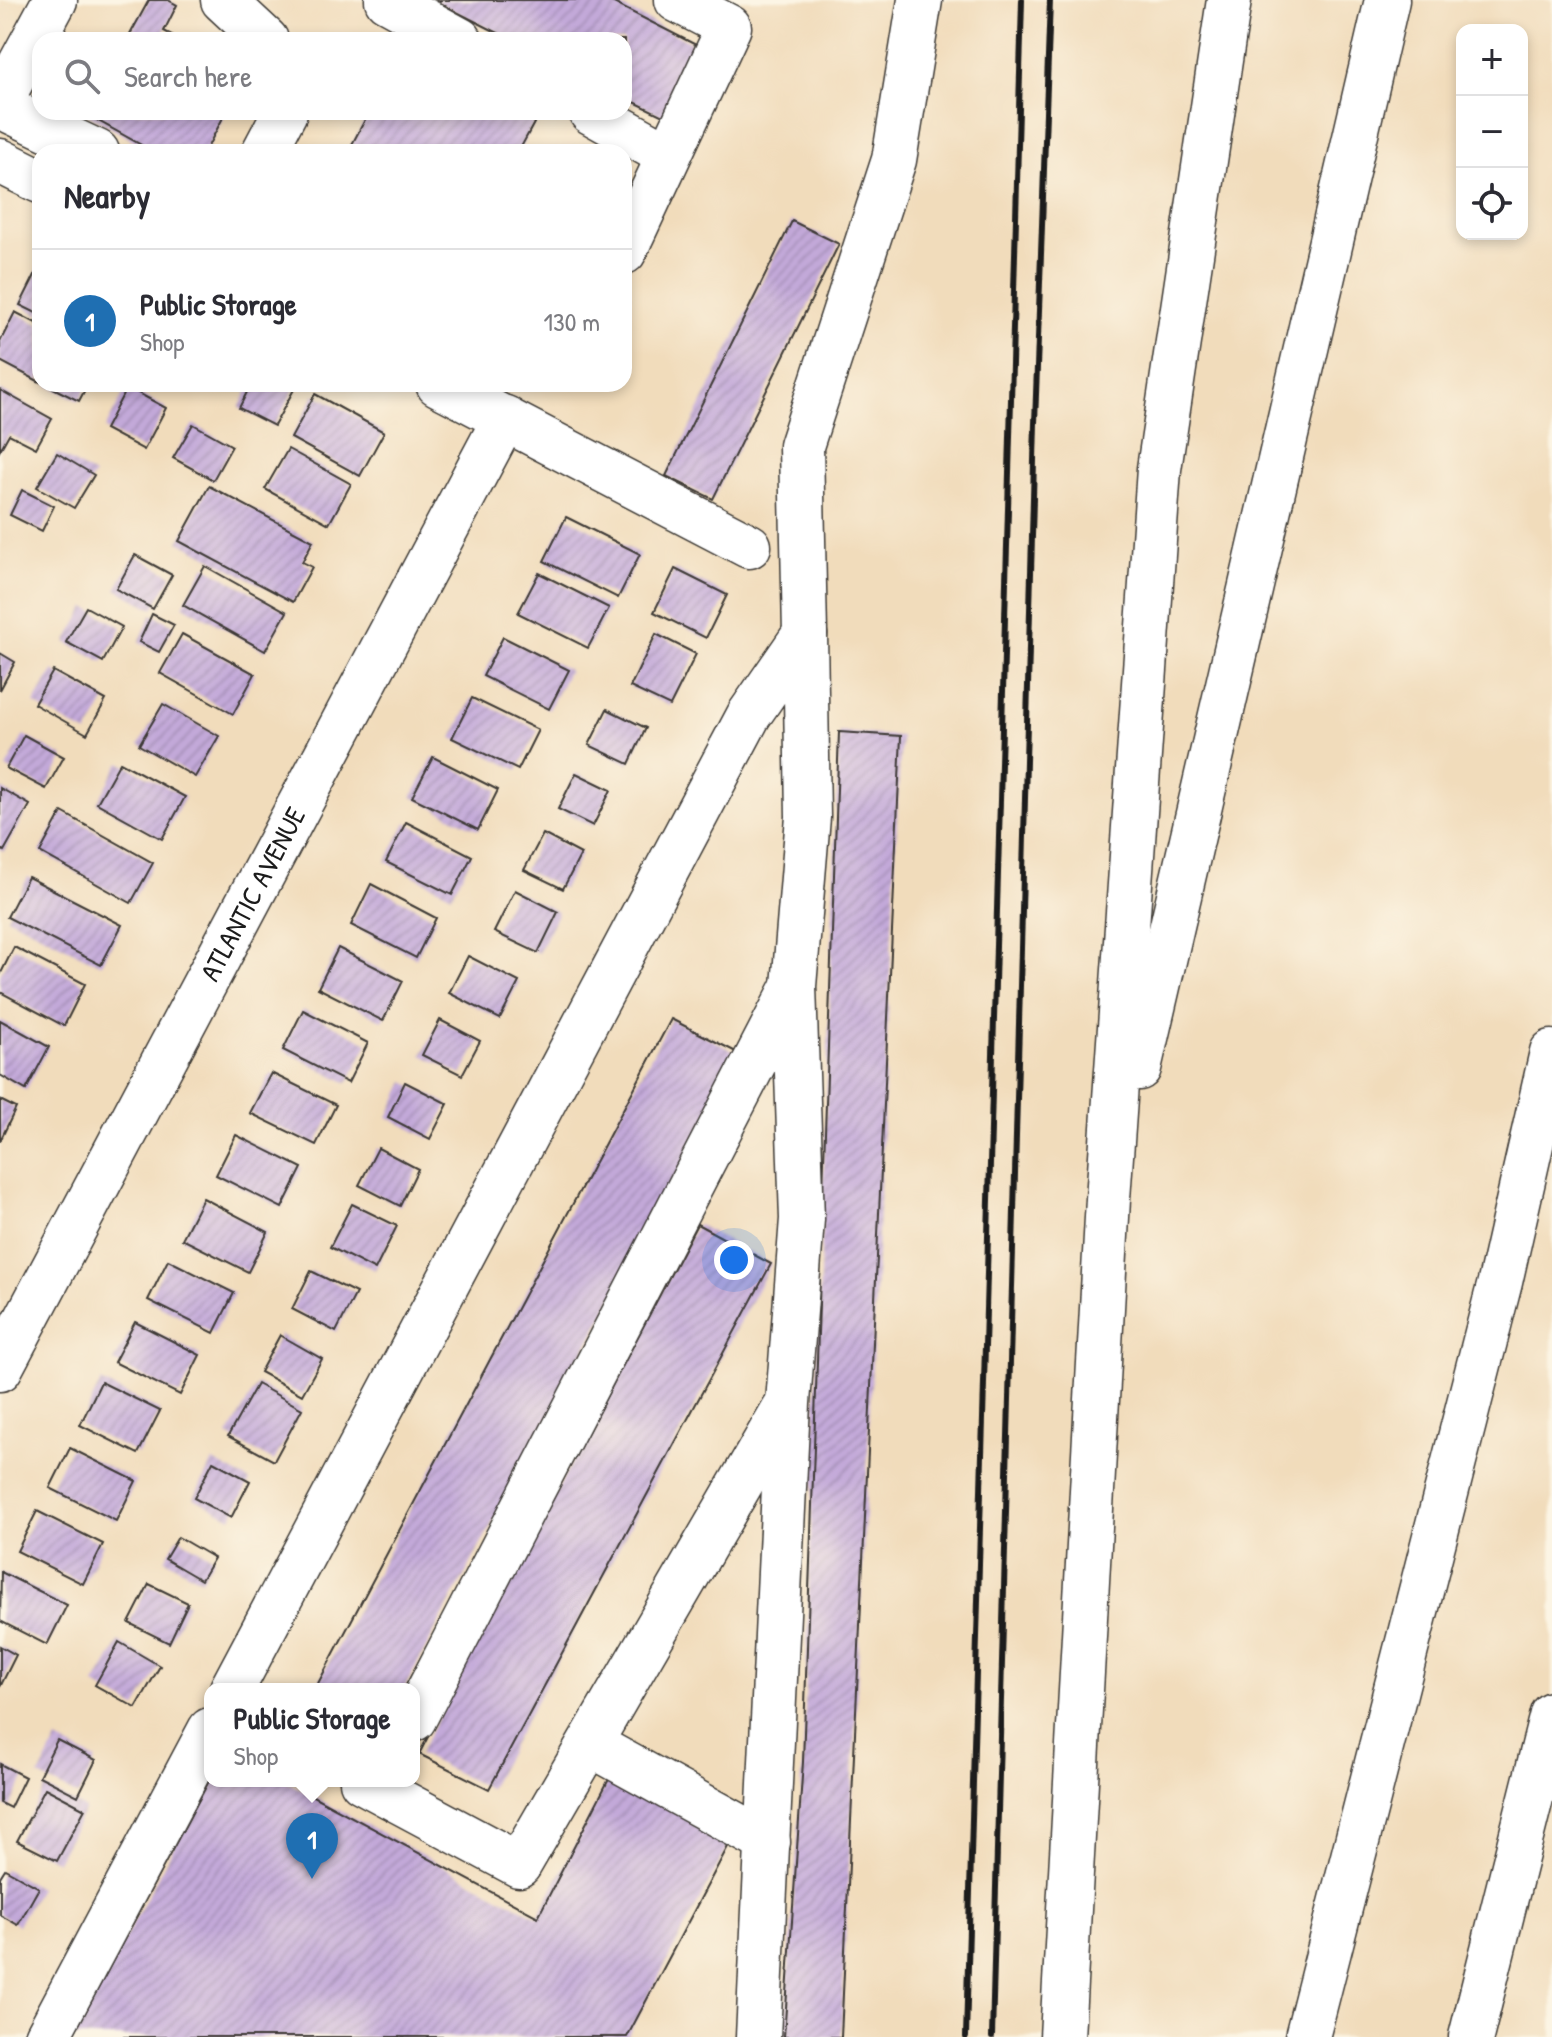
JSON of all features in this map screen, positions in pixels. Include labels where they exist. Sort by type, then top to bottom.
[{"type":"street","points":[[38,32],[55,0]]},
{"type":"street","points":[[223,0],[257,32]]},
{"type":"street","points":[[387,0],[445,32]]},
{"type":"street","points":[[632,234],[729,27],[677,0]]},
{"type":"street","points":[[758,2037],[788,1403],[802,1219],[794,986],[808,817],[801,446],[894,160],[920,0]]},
{"type":"street","points":[[1062,2037],[1108,1199],[1159,469],[1229,0]]},
{"type":"street","points":[[1108,1199],[1387,0]]},
{"type":"street","points":[[32,43],[0,104],[32,120]]},
{"type":"street","points":[[32,120],[81,144]]},
{"type":"street","points":[[268,144],[281,120]]},
{"type":"street","points":[[605,120],[668,155]]},
{"type":"street","points":[[0,161],[32,177]]},
{"type":"street","points":[[454,392],[749,546]]},
{"type":"street","name":"ATLANTIC AVENUE","points":[[0,1369],[505,418]]},
{"type":"street","points":[[235,1683],[749,715],[805,634]]},
{"type":"street","points":[[420,1707],[794,986]]},
{"type":"street","points":[[1307,2037],[1496,1297],[1552,1052]]},
{"type":"street","points":[[379,1787],[519,1865],[788,1403]]},
{"type":"street","points":[[1471,2037],[1552,1714]]},
{"type":"street","points":[[47,2037],[204,1741]]},
{"type":"street","points":[[590,1744],[768,1842]]},
{"type":"street","points":[[734,2037],[761,1990]]},
{"type":"building","points":[[149,0],[168,0],[177,5],[166,32],[131,32]]},
{"type":"building","points":[[433,0],[608,0],[698,46],[663,116],[632,101],[632,32],[496,32]]},
{"type":"building","points":[[97,120],[222,120],[209,144],[140,144]]},
{"type":"building","points":[[365,120],[536,120],[523,144],[352,144]]},
{"type":"building","points":[[792,221],[839,244],[713,499],[666,476]]},
{"type":"building","points":[[32,281],[32,311],[20,305]]},
{"type":"building","points":[[15,312],[32,321],[32,378],[0,361],[0,342]]},
{"type":"building","points":[[0,390],[52,419],[36,448],[9,434],[0,450]]},
{"type":"building","points":[[61,392],[84,392],[79,401]]},
{"type":"building","points":[[124,392],[136,392],[166,408],[144,450],[105,429]]},
{"type":"building","points":[[247,392],[293,392],[274,426],[239,408]]},
{"type":"building","points":[[315,394],[384,432],[360,476],[291,438]]},
{"type":"building","points":[[193,424],[232,446],[213,480],[173,458]]},
{"type":"building","points":[[288,449],[351,484],[329,524],[265,489]]},
{"type":"building","points":[[57,453],[94,475],[74,508],[37,487]]},
{"type":"building","points":[[209,486],[313,541],[302,562],[312,567],[293,602],[179,541]]},
{"type":"building","points":[[22,490],[54,506],[42,531],[10,515]]},
{"type":"building","points":[[566,517],[640,554],[618,598],[544,561]]},
{"type":"building","points":[[135,555],[172,575],[153,609],[116,589]]},
{"type":"building","points":[[205,566],[287,612],[265,651],[183,605]]},
{"type":"building","points":[[675,569],[727,595],[706,638],[654,612]]},
{"type":"building","points":[[539,573],[609,608],[588,648],[518,613]]},
{"type":"building","points":[[86,607],[122,627],[103,662],[66,642]]},
{"type":"building","points":[[152,614],[174,625],[159,652],[139,642]]},
{"type":"building","points":[[182,634],[255,674],[233,714],[160,673]]},
{"type":"building","points":[[656,634],[696,654],[670,706],[630,687]]},
{"type":"building","points":[[503,637],[569,670],[549,709],[483,676]]},
{"type":"building","points":[[0,653],[15,662],[0,690]]},
{"type":"building","points":[[53,671],[106,700],[87,734],[34,704]]},
{"type":"building","points":[[472,698],[538,730],[518,770],[452,738]]},
{"type":"building","points":[[163,704],[219,736],[195,777],[139,745]]},
{"type":"building","points":[[607,709],[646,728],[629,764],[589,745]]},
{"type":"building","points":[[839,732],[901,736],[841,2037],[784,2037],[803,1762]]},
{"type":"building","points":[[24,735],[64,757],[46,789],[6,768]]},
{"type":"building","points":[[433,757],[498,790],[478,830],[412,797]]},
{"type":"building","points":[[120,762],[185,797],[162,839],[97,803]]},
{"type":"building","points":[[576,773],[611,790],[593,826],[558,809]]},
{"type":"building","points":[[0,788],[30,805],[4,851],[0,849]]},
{"type":"building","points":[[62,812],[153,863],[131,903],[40,852]]},
{"type":"building","points":[[406,822],[472,856],[452,895],[386,862]]},
{"type":"building","points":[[543,834],[581,854],[563,889],[524,870]]},
{"type":"building","points":[[28,877],[122,925],[101,965],[7,917]]},
{"type":"building","points":[[371,884],[436,918],[416,958],[351,925]]},
{"type":"building","points":[[515,890],[558,912],[538,953],[494,932]]},
{"type":"building","points":[[14,947],[85,984],[64,1026],[0,992],[0,975]]},
{"type":"building","points":[[338,948],[403,981],[383,1021],[318,988]]},
{"type":"building","points":[[468,956],[519,982],[500,1019],[449,993]]},
{"type":"building","points":[[303,1010],[368,1043],[348,1083],[283,1050]]},
{"type":"building","points":[[671,1019],[742,1055],[407,1683],[318,1683]]},
{"type":"building","points":[[0,1020],[49,1047],[26,1090],[0,1075]]},
{"type":"building","points":[[440,1020],[480,1041],[462,1075],[422,1055]]},
{"type":"building","points":[[271,1073],[336,1105],[316,1145],[250,1113]]},
{"type":"building","points":[[405,1082],[448,1104],[430,1139],[388,1117]]},
{"type":"building","points":[[0,1100],[16,1108],[0,1141]]},
{"type":"building","points":[[236,1135],[302,1168],[282,1208],[216,1175]]},
{"type":"building","points":[[378,1148],[418,1169],[400,1206],[359,1185]]},
{"type":"building","points":[[203,1198],[268,1232],[248,1272],[182,1239]]},
{"type":"building","points":[[352,1204],[397,1226],[375,1270],[330,1247]]},
{"type":"building","points":[[697,1224],[771,1264],[489,1789],[420,1752]]},
{"type":"building","points":[[168,1260],[234,1293],[214,1333],[148,1300]]},
{"type":"building","points":[[311,1271],[356,1293],[336,1332],[292,1309]]},
{"type":"building","points":[[135,1322],[200,1355],[180,1395],[114,1362]]},
{"type":"building","points":[[280,1335],[322,1359],[302,1395],[260,1372]]},
{"type":"building","points":[[101,1382],[160,1411],[138,1454],[80,1425]]},
{"type":"building","points":[[257,1384],[302,1409],[274,1461],[228,1436]]},
{"type":"building","points":[[70,1448],[136,1481],[116,1521],[50,1488]]},
{"type":"building","points":[[213,1461],[250,1481],[231,1518],[194,1498]]},
{"type":"building","points":[[37,1511],[103,1544],[83,1584],[17,1551]]},
{"type":"building","points":[[178,1537],[214,1558],[201,1580],[165,1559]]},
{"type":"building","points":[[1,1572],[67,1605],[47,1645],[0,1621]]},
{"type":"building","points":[[149,1584],[188,1603],[169,1643],[129,1623]]},
{"type":"building","points":[[119,1642],[160,1666],[136,1708],[95,1685]]},
{"type":"building","points":[[0,1646],[16,1655],[0,1687]]},
{"type":"building","points":[[57,1740],[96,1760],[78,1796],[39,1776]]},
{"type":"building","points":[[0,1764],[25,1777],[10,1808],[0,1803]]},
{"type":"building","points":[[610,1777],[731,1841],[627,2037],[72,2037],[206,1787],[296,1787],[538,1917]]},
{"type":"building","points":[[45,1788],[85,1809],[57,1861],[17,1841]]},
{"type":"building","points":[[5,1869],[39,1888],[18,1925],[0,1915],[0,1877]]},
{"type":"railway","points":[[966,2037],[1022,0]]},
{"type":"railway","points":[[992,2037],[1035,423],[1050,0]]},
{"type":"place","name":"Public Storage","points":[[312,1879]]}]
